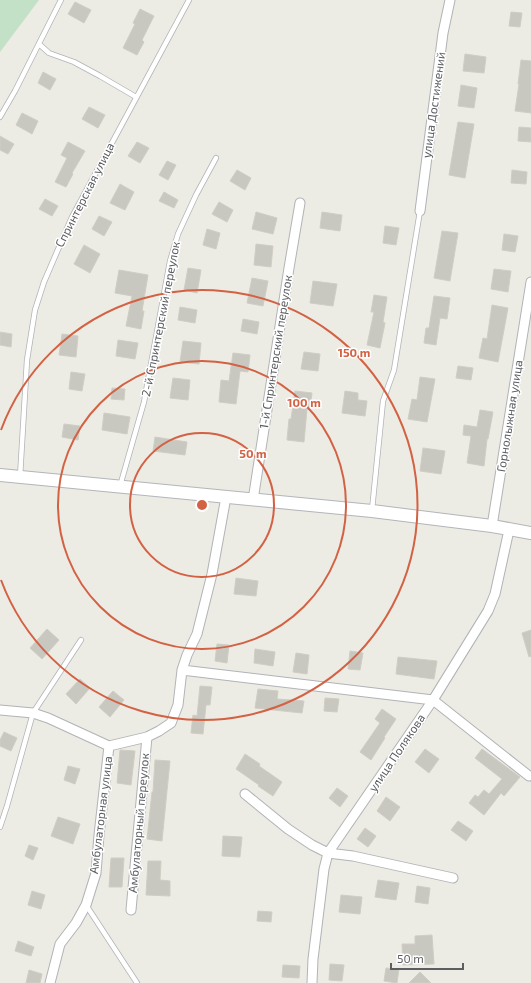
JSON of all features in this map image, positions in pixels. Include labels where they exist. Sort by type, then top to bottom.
[{"type":"street","name":"улица Достижений","points":[[420,211],[443,33],[450,0]]},
{"type":"street","name":"1-й Спринтерский переулок","points":[[253,500],[300,203]]},
{"type":"street","name":"Горнолыжная улица","points":[[492,526],[531,282]]},
{"type":"street","points":[[0,475],[372,511],[492,526],[531,533]]},
{"type":"street","name":"Амбулаторная улица","points":[[50,983],[60,944],[76,923],[86,905],[96,873],[109,746],[147,737],[159,731],[171,723],[178,705],[182,670],[197,634],[205,604],[224,514],[226,497]]},
{"type":"street","name":"улица Полякова","points":[[312,983],[313,959],[324,869],[328,853],[433,700],[488,611],[495,594],[509,530]]},
{"type":"street","points":[[182,670],[433,700],[529,776]]},
{"type":"street","points":[[0,710],[33,713],[48,718],[109,746]]},
{"type":"street","name":"Амбулаторный переулок","points":[[131,910],[147,737]]},
{"type":"street","points":[[245,794],[288,829],[312,845],[328,853],[353,856],[453,878]]},
{"type":"lane","points":[[0,117],[15,91],[61,0]]},
{"type":"lane","name":"Спринтерская улица","points":[[20,477],[26,360],[35,310],[44,282],[72,217],[190,0]]},
{"type":"lane","points":[[39,44],[49,52],[74,62],[136,97]]},
{"type":"lane","name":"2-й Спринтерский переулок","points":[[120,486],[144,402],[170,261],[178,234],[196,195],[216,158]]},
{"type":"lane","points":[[372,511],[383,401],[394,370],[420,211]]},
{"type":"lane","points":[[0,827],[33,713],[81,640]]},
{"type":"lane","points":[[86,905],[137,983]]},
{"type":"green space","points":[[0,0],[39,0],[0,52]]},
{"type":"building","points":[[75,2],[91,10],[84,23],[68,14]]},
{"type":"building","points":[[140,9],[154,16],[142,40],[144,42],[137,55],[123,48],[135,24],[133,23]]},
{"type":"building","points":[[511,12],[522,13],[520,27],[509,26]]},
{"type":"building","points":[[465,54],[486,57],[484,73],[463,71]]},
{"type":"building","points":[[521,60],[531,61],[531,113],[515,111]]},
{"type":"building","points":[[43,72],[56,79],[50,90],[38,83]]},
{"type":"building","points":[[461,85],[477,88],[474,108],[458,106]]},
{"type":"building","points":[[89,107],[105,115],[98,128],[82,119]]},
{"type":"building","points":[[22,113],[38,121],[32,134],[16,125]]},
{"type":"building","points":[[458,122],[474,124],[465,178],[449,175]]},
{"type":"building","points":[[519,127],[531,128],[531,142],[518,141]]},
{"type":"building","points":[[0,136],[14,144],[8,154],[0,150]]},
{"type":"building","points":[[68,142],[85,151],[72,173],[73,174],[66,187],[55,182],[67,158],[61,155]]},
{"type":"building","points":[[137,142],[149,148],[140,163],[128,156]]},
{"type":"building","points":[[167,161],[176,165],[168,180],[159,175]]},
{"type":"building","points":[[237,170],[251,178],[245,190],[230,181]]},
{"type":"building","points":[[512,170],[527,172],[526,184],[511,183]]},
{"type":"building","points":[[120,184],[134,192],[125,210],[110,203]]},
{"type":"building","points":[[164,192],[178,200],[174,208],[159,201]]},
{"type":"building","points":[[45,199],[58,206],[52,216],[39,209]]},
{"type":"building","points":[[219,202],[233,210],[227,222],[212,214]]},
{"type":"building","points":[[256,212],[277,218],[273,234],[252,229]]},
{"type":"building","points":[[322,212],[342,215],[340,231],[320,228]]},
{"type":"building","points":[[99,216],[112,222],[104,236],[92,229]]},
{"type":"building","points":[[385,226],[399,228],[396,245],[383,243]]},
{"type":"building","points":[[207,229],[220,233],[216,249],[203,245]]},
{"type":"building","points":[[442,231],[458,233],[450,281],[434,278]]},
{"type":"building","points":[[504,234],[518,236],[515,252],[502,250]]},
{"type":"building","points":[[256,244],[273,246],[271,267],[254,265]]},
{"type":"building","points":[[84,245],[100,254],[90,273],[74,264]]},
{"type":"building","points":[[188,268],[201,270],[197,293],[184,290]]},
{"type":"building","points":[[494,269],[511,271],[508,292],[491,289]]},
{"type":"building","points":[[119,270],[148,275],[142,311],[144,311],[141,329],[126,326],[132,296],[115,293]]},
{"type":"building","points":[[252,278],[268,281],[263,306],[247,303]]},
{"type":"building","points":[[313,281],[337,284],[333,306],[310,303]]},
{"type":"building","points":[[374,295],[387,297],[383,322],[385,323],[380,348],[367,345],[374,312],[371,312]]},
{"type":"building","points":[[434,296],[450,298],[447,319],[440,318],[436,345],[424,343],[426,328],[429,328]]},
{"type":"building","points":[[492,305],[508,308],[498,362],[479,358],[483,338],[487,339]]},
{"type":"building","points":[[180,307],[197,310],[195,323],[178,320]]},
{"type":"building","points":[[243,319],[259,322],[257,334],[241,331]]},
{"type":"building","points":[[0,332],[12,334],[11,347],[0,345]]},
{"type":"building","points":[[62,334],[78,336],[76,357],[59,355]]},
{"type":"building","points":[[118,340],[138,343],[135,359],[116,356]]},
{"type":"building","points":[[183,341],[201,343],[199,364],[180,362]]},
{"type":"building","points":[[304,352],[320,354],[318,371],[301,369]]},
{"type":"building","points":[[233,353],[250,355],[248,372],[240,371],[236,404],[219,402],[221,380],[229,381]]},
{"type":"building","points":[[458,366],[473,368],[471,380],[456,378]]},
{"type":"building","points":[[71,372],[85,374],[82,391],[69,389]]},
{"type":"building","points":[[420,377],[435,379],[427,422],[408,419],[412,399],[417,400]]},
{"type":"building","points":[[173,378],[190,380],[188,400],[170,398]]},
{"type":"building","points":[[112,388],[125,389],[124,400],[111,399]]},
{"type":"building","points":[[295,391],[312,393],[310,410],[307,409],[304,442],[287,440],[289,419],[291,419]]},
{"type":"building","points":[[345,391],[358,393],[358,400],[367,401],[365,416],[342,413]]},
{"type":"building","points":[[480,410],[493,412],[487,439],[484,466],[467,463],[471,436],[463,435],[464,425],[477,427]]},
{"type":"building","points":[[104,413],[130,417],[127,434],[102,430]]},
{"type":"building","points":[[64,424],[80,426],[78,440],[62,437]]},
{"type":"building","points":[[155,437],[187,442],[185,455],[153,451]]},
{"type":"building","points":[[423,448],[445,451],[441,474],[420,471]]},
{"type":"building","points":[[236,578],[258,581],[256,596],[234,594]]},
{"type":"building","points":[[47,629],[59,640],[42,659],[30,648]]},
{"type":"building","points":[[531,630],[531,656],[529,657],[522,633]]},
{"type":"building","points":[[217,644],[229,645],[227,663],[215,661]]},
{"type":"building","points":[[255,649],[275,652],[273,666],[254,663]]},
{"type":"building","points":[[350,651],[363,653],[360,670],[348,669]]},
{"type":"building","points":[[296,653],[309,655],[307,674],[293,672]]},
{"type":"building","points":[[398,657],[437,661],[434,679],[396,674]]},
{"type":"building","points":[[80,679],[90,688],[76,704],[66,694]]},
{"type":"building","points":[[200,686],[212,687],[210,705],[206,705],[203,734],[191,733],[193,715],[197,716]]},
{"type":"building","points":[[258,689],[278,691],[277,699],[304,701],[302,713],[255,708]]},
{"type":"building","points":[[113,691],[124,700],[110,717],[99,707]]},
{"type":"building","points":[[325,698],[339,699],[337,712],[324,711]]},
{"type":"building","points":[[382,709],[396,719],[371,760],[360,752],[380,723],[375,719]]},
{"type":"building","points":[[4,732],[17,738],[11,751],[0,746],[0,740]]},
{"type":"building","points":[[425,749],[439,759],[429,773],[415,762]]},
{"type":"building","points":[[482,749],[520,777],[504,796],[501,793],[484,815],[469,803],[475,795],[478,797],[484,790],[489,794],[502,779],[475,758]]},
{"type":"building","points":[[120,750],[135,751],[131,785],[117,783]]},
{"type":"building","points":[[245,754],[282,782],[273,796],[236,769]]},
{"type":"building","points":[[155,760],[170,761],[162,841],[147,839],[153,792]]},
{"type":"building","points":[[68,766],[80,769],[75,784],[64,780]]},
{"type":"building","points":[[337,788],[348,796],[340,807],[329,798]]},
{"type":"building","points":[[386,797],[400,807],[390,821],[377,811]]},
{"type":"building","points":[[58,817],[80,824],[73,844],[51,836]]},
{"type":"building","points":[[458,821],[473,831],[466,841],[451,830]]},
{"type":"building","points":[[365,828],[376,836],[368,847],[357,839]]},
{"type":"building","points":[[223,836],[242,837],[240,857],[222,856]]},
{"type":"building","points":[[29,845],[38,848],[33,860],[25,856]]},
{"type":"building","points":[[111,858],[124,858],[122,887],[109,887]]},
{"type":"building","points":[[148,861],[161,861],[160,880],[170,881],[170,896],[146,895]]},
{"type":"building","points":[[378,880],[399,883],[396,900],[375,897]]},
{"type":"building","points":[[417,886],[430,888],[428,904],[415,902]]},
{"type":"building","points":[[32,891],[45,895],[41,909],[28,905]]},
{"type":"building","points":[[341,895],[362,897],[360,914],[339,912]]},
{"type":"building","points":[[258,911],[272,912],[271,922],[257,921]]},
{"type":"building","points":[[432,935],[434,964],[403,965],[402,944],[415,944],[415,936]]},
{"type":"building","points":[[18,941],[34,947],[31,956],[15,951]]},
{"type":"building","points":[[330,964],[344,965],[342,981],[329,980]]},
{"type":"building","points":[[283,965],[300,966],[299,978],[282,977]]},
{"type":"building","points":[[386,968],[399,969],[397,983],[384,981]]},
{"type":"building","points":[[29,970],[42,974],[40,983],[26,983]]},
{"type":"building","points":[[420,972],[431,983],[409,983]]}]
